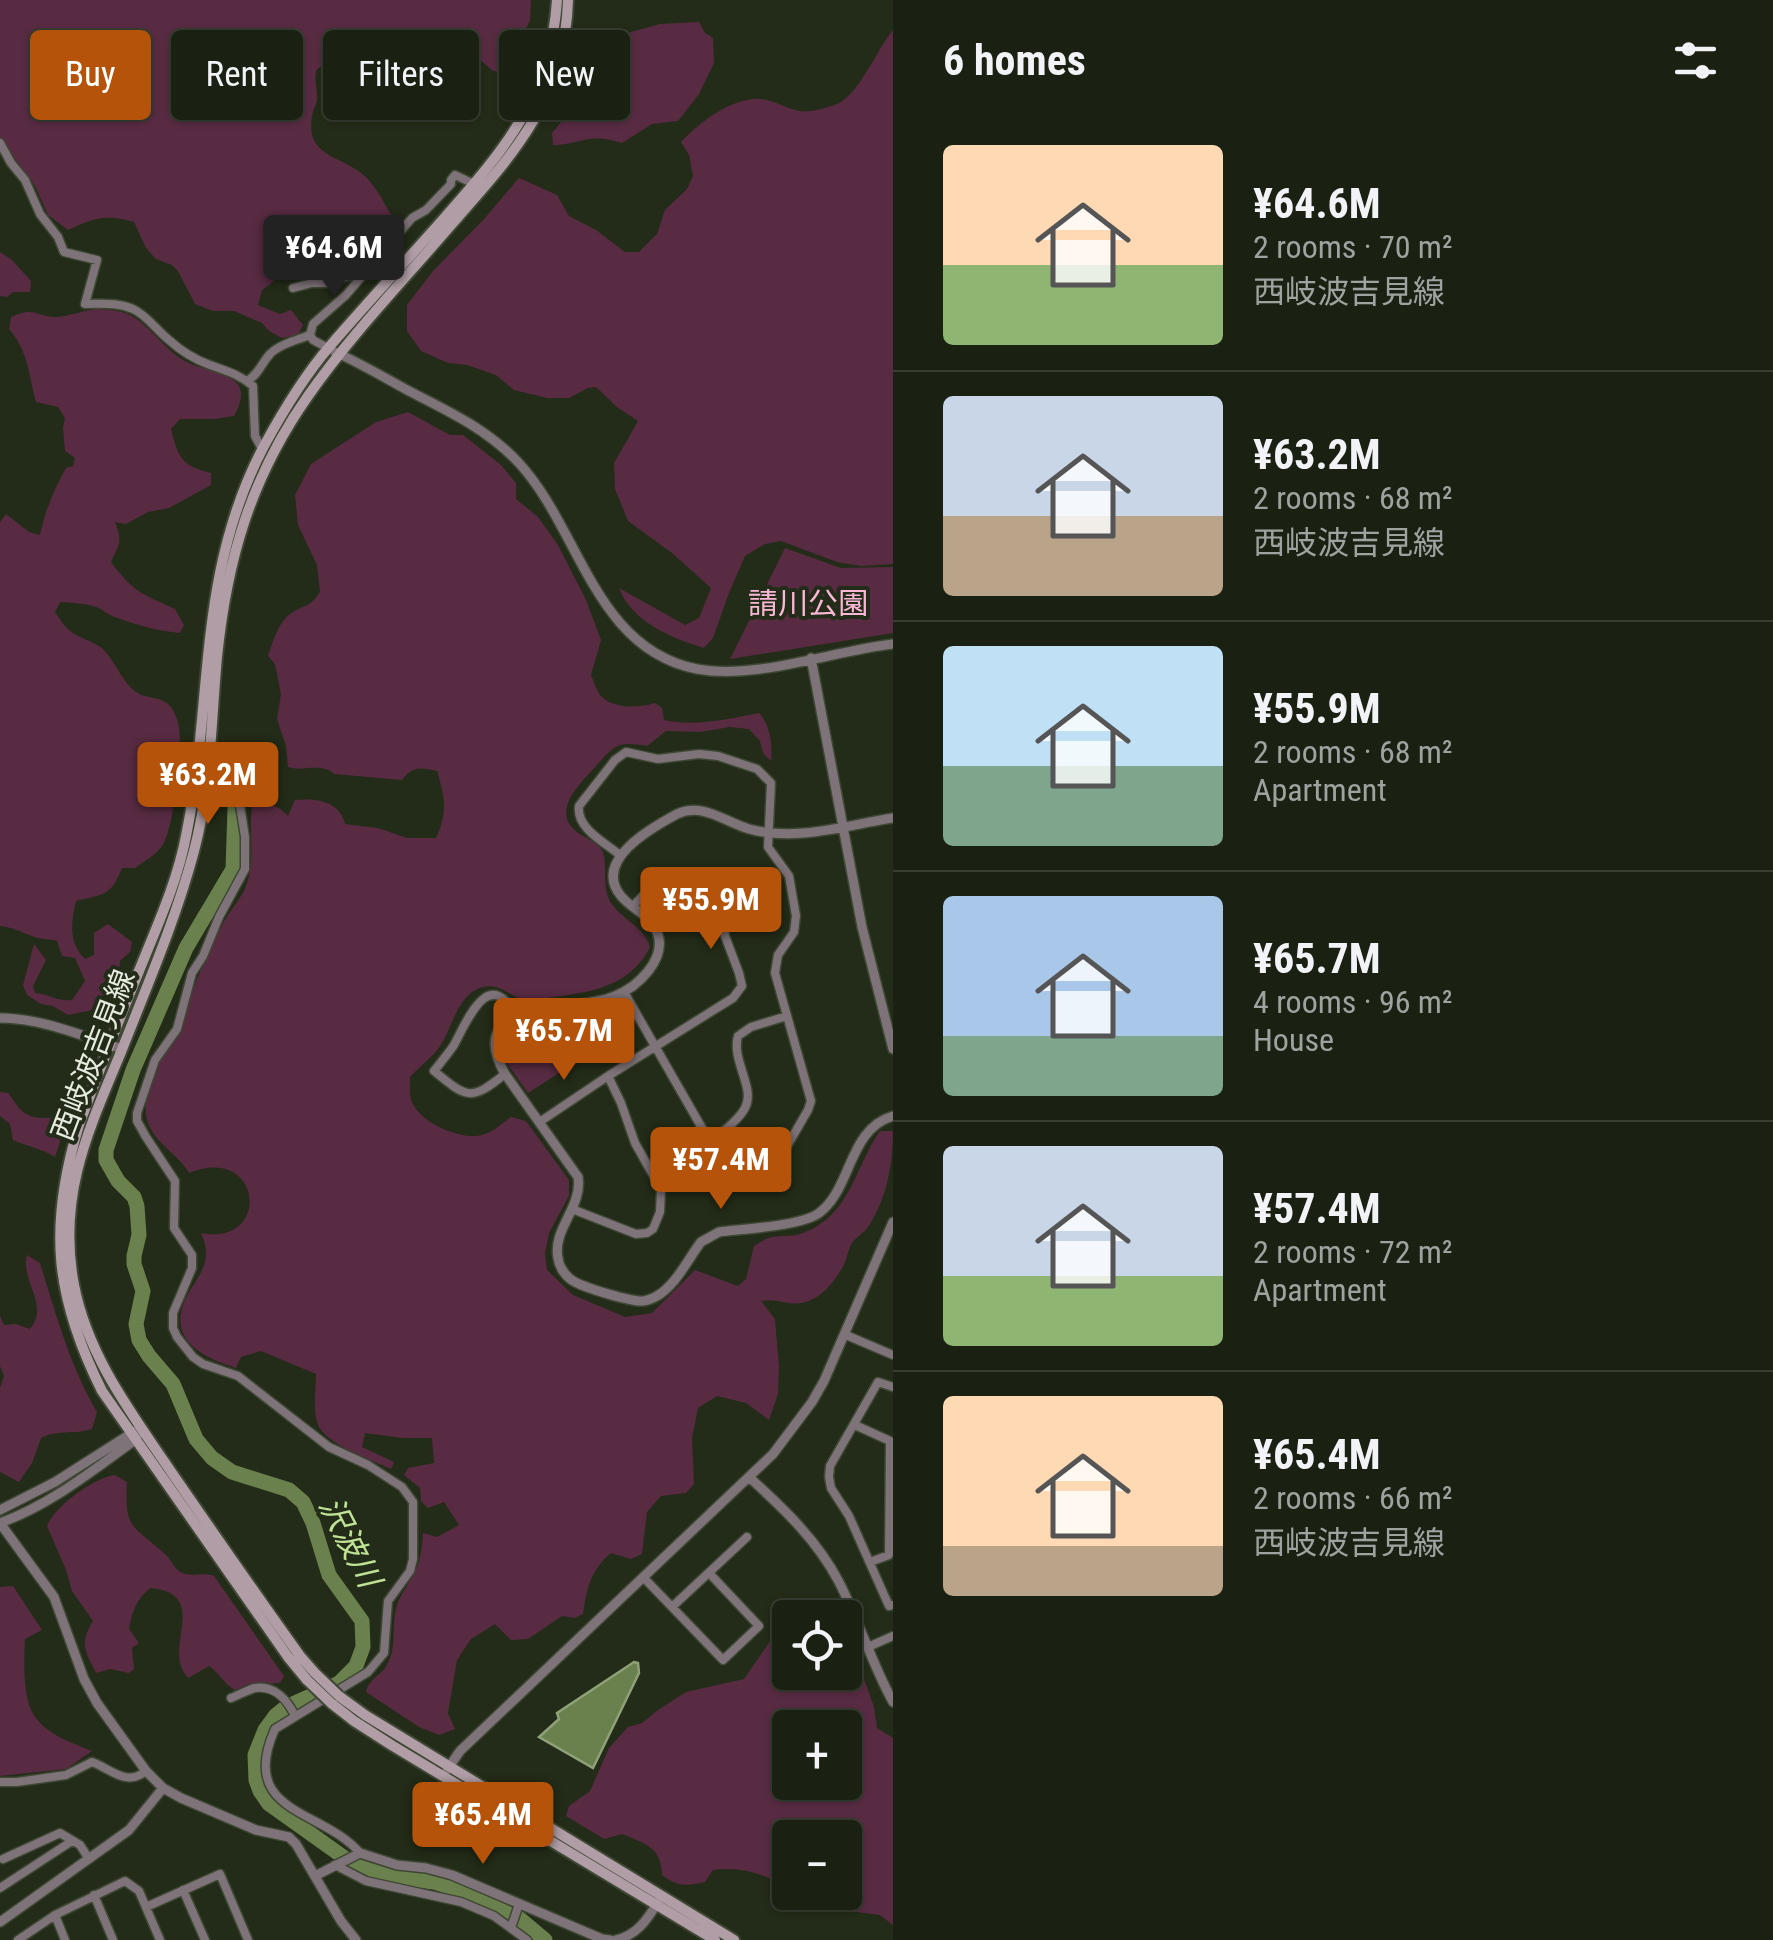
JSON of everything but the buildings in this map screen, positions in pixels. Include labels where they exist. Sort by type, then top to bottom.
[{"type":"main road","name":"西岐波吉見線","points":[[557,0],[553,36],[539,87],[516,130],[300,385],[262,449],[237,508],[218,572],[192,805],[178,870],[67,1165],[60,1211],[61,1262],[68,1308],[85,1358],[102,1392],[288,1658],[380,1738],[446,1771],[659,1900],[734,1940]]},
{"type":"main road","name":"西岐波吉見線","points":[[311,1676],[114,1386],[95,1352],[74,1283],[70,1206],[86,1136],[187,876],[199,831],[208,776],[223,604],[237,541],[259,479],[311,392],[340,354],[517,148],[548,96],[564,50],[568,0]]},
{"type":"main road","name":"西岐波吉見線","points":[[659,1900],[715,1940]]},
{"type":"street","points":[[0,143],[64,252],[96,260],[85,304],[117,304],[142,313],[182,349],[247,381],[252,386],[255,436],[262,449]]},
{"type":"street","points":[[474,184],[454,175],[451,184],[426,210],[412,218],[346,295],[313,324],[313,340],[461,418],[502,447],[535,482],[554,511],[605,606],[629,634],[678,664],[710,670],[750,670],[893,644]]},
{"type":"street","points":[[294,288],[329,283],[366,269]]},
{"type":"street","points":[[247,381],[256,376],[276,350],[310,335]]},
{"type":"street","points":[[812,658],[872,972],[893,1049]]},
{"type":"street","points":[[620,855],[580,822],[578,810],[615,760],[626,752],[658,759],[718,756],[756,769],[771,783],[768,847],[789,876],[796,916],[794,932],[778,955],[775,973],[811,1101],[778,1164],[766,1176],[744,1179],[710,1142],[624,992]]},
{"type":"street","points":[[208,776],[223,778],[238,793],[246,837],[245,869],[192,973],[178,1029],[154,1060],[136,1114],[175,1181],[174,1228],[192,1255],[192,1268],[173,1313],[177,1337],[193,1358],[238,1376],[329,1446],[402,1487],[413,1502],[413,1559],[410,1571],[388,1602],[384,1653],[368,1672],[275,1729],[266,1759],[270,1784],[286,1804],[352,1844],[356,1854]]},
{"type":"street","points":[[893,818],[802,834],[749,829],[700,809],[679,813],[620,855],[614,872],[619,894],[656,930],[659,951],[651,969],[624,992],[601,1001],[515,1015],[496,1037],[498,1060],[506,1074],[578,1177],[578,1198],[557,1244],[557,1257],[566,1276],[630,1300],[655,1298],[668,1288],[708,1236],[815,1216],[832,1198],[863,1138],[876,1123],[893,1116]]},
{"type":"street","points":[[541,1121],[733,998],[742,986],[725,936],[724,898],[713,879],[682,876],[656,882],[633,906]]},
{"type":"street","points":[[506,1074],[486,1090],[473,1094],[455,1088],[434,1071],[476,1004],[484,998],[500,996],[515,1015]]},
{"type":"street","points":[[710,1142],[740,1116],[748,1100],[736,1054],[738,1036],[751,1027],[787,1016]]},
{"type":"street","points":[[0,1018],[27,1020],[122,1049]]},
{"type":"street","points":[[572,1210],[636,1234],[653,1229],[660,1212],[662,1189],[635,1143],[608,1076]]},
{"type":"street","points":[[446,1771],[460,1750],[773,1454],[812,1402],[846,1335],[893,1222]]},
{"type":"street","points":[[846,1335],[893,1355]]},
{"type":"street","points":[[893,1387],[878,1382],[830,1466],[828,1477],[893,1616]]},
{"type":"street","points":[[855,1425],[890,1441],[889,1555],[870,1562]]},
{"type":"street","points":[[142,1428],[45,1502],[0,1523],[54,1597],[84,1679],[146,1771],[163,1788],[256,1830],[289,1837],[340,1921],[356,1940]]},
{"type":"street","points":[[0,1510],[132,1436]]},
{"type":"street","points":[[749,1478],[791,1516],[822,1555],[840,1585],[893,1702]]},
{"type":"street","points":[[672,1607],[747,1537]]},
{"type":"street","points":[[643,1577],[722,1660],[759,1626],[710,1574]]},
{"type":"street","points":[[868,1647],[893,1636]]},
{"type":"street","points":[[231,1698],[252,1688],[266,1688],[288,1701],[294,1714]]},
{"type":"street","points":[[0,1782],[66,1775],[92,1762],[127,1778],[138,1778],[146,1771]]},
{"type":"street","points":[[0,1922],[129,1830],[163,1788]]},
{"type":"street","points":[[3,1859],[60,1833],[80,1846],[89,1859]]},
{"type":"street","points":[[0,1888],[72,1840]]},
{"type":"street","points":[[315,1876],[356,1854],[437,1873],[602,1940],[628,1938],[648,1920],[659,1900]]},
{"type":"street","points":[[336,1864],[366,1881],[461,1902],[512,1925],[527,1940]]},
{"type":"street","points":[[146,1907],[220,1874],[248,1940]]},
{"type":"street","points":[[18,1940],[55,1915],[125,1881],[139,1891],[160,1940]]},
{"type":"street","points":[[184,1890],[205,1940]]},
{"type":"street","points":[[94,1895],[112,1940]]},
{"type":"street","points":[[512,1925],[518,1906]]},
{"type":"street","points":[[55,1915],[65,1940]]},
{"type":"green space","points":[[0,0],[531,0],[530,21],[525,30],[499,30],[499,72],[479,59],[479,30],[323,30],[323,66],[317,69],[315,77],[313,138],[323,151],[368,179],[391,215],[387,232],[357,223],[337,223],[318,233],[306,252],[272,258],[264,270],[274,281],[262,290],[258,305],[280,314],[291,310],[303,325],[298,335],[282,338],[262,323],[234,311],[213,311],[195,304],[178,271],[156,259],[146,248],[134,222],[100,218],[68,230],[48,215],[35,186],[0,138]]},
{"type":"green space","points":[[699,22],[713,38],[714,63],[699,94],[678,121],[652,124],[622,143],[593,139],[553,145],[552,133],[563,120],[630,120],[630,32],[660,24]]},
{"type":"green space","points":[[893,30],[893,564],[861,566],[837,562],[781,541],[765,544],[745,556],[713,638],[704,648],[666,634],[643,619],[619,588],[685,625],[699,618],[711,588],[628,521],[615,489],[614,463],[638,421],[596,387],[569,398],[547,398],[514,390],[496,375],[448,363],[421,351],[407,331],[407,305],[519,178],[557,195],[569,216],[625,252],[639,252],[657,234],[665,210],[687,189],[693,176],[689,155],[681,142],[696,128],[723,109],[753,99],[803,111],[837,104],[860,82]]},
{"type":"green space","points":[[0,252],[31,281],[30,292],[0,296]]},
{"type":"green space","points":[[97,309],[137,319],[180,358],[236,382],[241,398],[234,416],[180,419],[171,429],[183,459],[211,473],[211,485],[169,508],[148,512],[126,524],[115,522],[119,543],[111,562],[139,591],[175,609],[184,625],[180,633],[139,625],[86,604],[60,602],[55,612],[73,633],[103,649],[136,692],[171,707],[180,734],[178,755],[164,777],[161,793],[173,806],[162,846],[135,868],[122,868],[105,892],[76,901],[73,939],[85,959],[94,955],[94,933],[108,924],[132,942],[130,952],[120,961],[119,979],[97,1009],[68,1015],[27,995],[23,985],[34,944],[46,960],[33,986],[35,993],[72,1000],[85,981],[75,958],[62,956],[57,941],[0,926],[0,522],[6,514],[29,532],[40,535],[54,492],[75,458],[65,451],[65,418],[58,407],[36,402],[24,354],[9,329],[11,317],[30,312],[57,317]]},
{"type":"green space","points":[[408,412],[450,435],[463,435],[501,465],[516,483],[516,499],[538,517],[558,545],[586,600],[601,640],[591,675],[603,698],[628,706],[655,703],[662,708],[664,720],[675,722],[759,713],[768,729],[772,749],[771,761],[749,729],[730,727],[700,732],[666,731],[647,746],[617,746],[607,754],[572,794],[567,818],[574,829],[601,849],[610,901],[643,934],[650,947],[627,975],[597,989],[526,1001],[495,987],[474,991],[461,1005],[438,1049],[410,1077],[410,1097],[416,1109],[439,1127],[467,1136],[485,1134],[511,1117],[526,1121],[569,1180],[569,1196],[549,1233],[547,1270],[573,1295],[625,1317],[652,1313],[695,1270],[738,1286],[746,1279],[754,1246],[768,1238],[800,1234],[830,1216],[841,1204],[880,1131],[893,1131],[890,1168],[880,1205],[868,1227],[852,1243],[835,1279],[822,1293],[805,1302],[761,1301],[775,1319],[779,1367],[778,1394],[769,1420],[746,1403],[717,1396],[698,1408],[692,1438],[694,1484],[686,1493],[661,1496],[647,1512],[642,1554],[631,1559],[611,1553],[598,1566],[583,1614],[575,1618],[562,1616],[528,1639],[511,1640],[495,1624],[471,1639],[457,1660],[448,1713],[455,1729],[439,1735],[419,1727],[366,1692],[391,1655],[396,1608],[417,1567],[423,1533],[437,1537],[459,1525],[444,1502],[428,1508],[421,1501],[420,1488],[404,1475],[408,1468],[434,1463],[432,1438],[365,1433],[362,1447],[394,1462],[391,1469],[349,1450],[321,1430],[315,1411],[316,1374],[261,1351],[241,1357],[236,1368],[203,1354],[186,1339],[180,1318],[205,1264],[201,1233],[224,1233],[239,1225],[248,1212],[249,1197],[244,1182],[232,1172],[214,1168],[189,1173],[155,1136],[146,1113],[155,1068],[180,1033],[208,954],[248,881],[252,807],[272,805],[288,816],[295,800],[311,800],[333,806],[345,824],[378,828],[407,838],[436,838],[440,829],[444,804],[437,771],[417,769],[402,780],[288,767],[277,719],[281,694],[275,664],[268,656],[284,620],[311,603],[320,592],[317,565],[298,525],[295,495],[311,464],[376,422]]},
{"type":"green space","name":"請川公園","points":[[785,548],[841,568],[893,567],[893,633],[730,659]]},
{"type":"green space","points":[[600,1007],[616,1036],[528,1093],[504,1059],[504,1035],[510,1026],[524,1019]]},
{"type":"green space","points":[[0,1092],[8,1093],[29,1115],[61,1117],[65,1126],[55,1157],[13,1140],[10,1124],[0,1116]]},
{"type":"green space","points":[[27,1255],[40,1263],[71,1358],[97,1412],[92,1429],[41,1438],[32,1463],[19,1482],[0,1472],[0,1388],[4,1376],[0,1366],[0,1316],[4,1325],[30,1329],[35,1320],[36,1301],[27,1274]]},
{"type":"green space","points":[[115,1475],[127,1482],[127,1510],[133,1526],[180,1572],[214,1576],[284,1676],[280,1683],[247,1685],[235,1690],[209,1666],[188,1678],[179,1653],[179,1601],[169,1592],[150,1588],[138,1601],[130,1623],[129,1629],[139,1643],[132,1648],[134,1669],[129,1673],[110,1669],[96,1673],[85,1647],[93,1621],[72,1591],[47,1526],[76,1494]]},
{"type":"green space","points":[[13,1586],[42,1630],[25,1639],[25,1680],[31,1710],[47,1729],[92,1751],[66,1769],[0,1776],[0,1587]]},
{"type":"green space","points":[[772,1638],[772,1690],[862,1690],[862,1673],[877,1728],[893,1738],[893,1925],[880,1915],[841,1910],[862,1910],[862,1820],[772,1820],[772,1880],[734,1869],[713,1870],[705,1882],[682,1884],[662,1875],[659,1858],[644,1844],[622,1834],[604,1839],[566,1816],[569,1806],[590,1791],[609,1748],[628,1727],[642,1723],[686,1692],[744,1679]]},
{"type":"shaded area","points":[[638,1663],[639,1673],[593,1768],[539,1737],[559,1719],[557,1713]]},
{"type":"waterway","name":"沢波川","points":[[235,808],[233,869],[186,948],[133,1070],[106,1160],[137,1206],[139,1235],[134,1264],[143,1291],[136,1324],[139,1340],[173,1384],[196,1439],[212,1458],[232,1472],[289,1490],[303,1502],[329,1575],[362,1621],[363,1647],[356,1666],[339,1683],[286,1707],[265,1730],[255,1755],[256,1780],[269,1804],[356,1866],[455,1889],[520,1919],[545,1940]]}]
